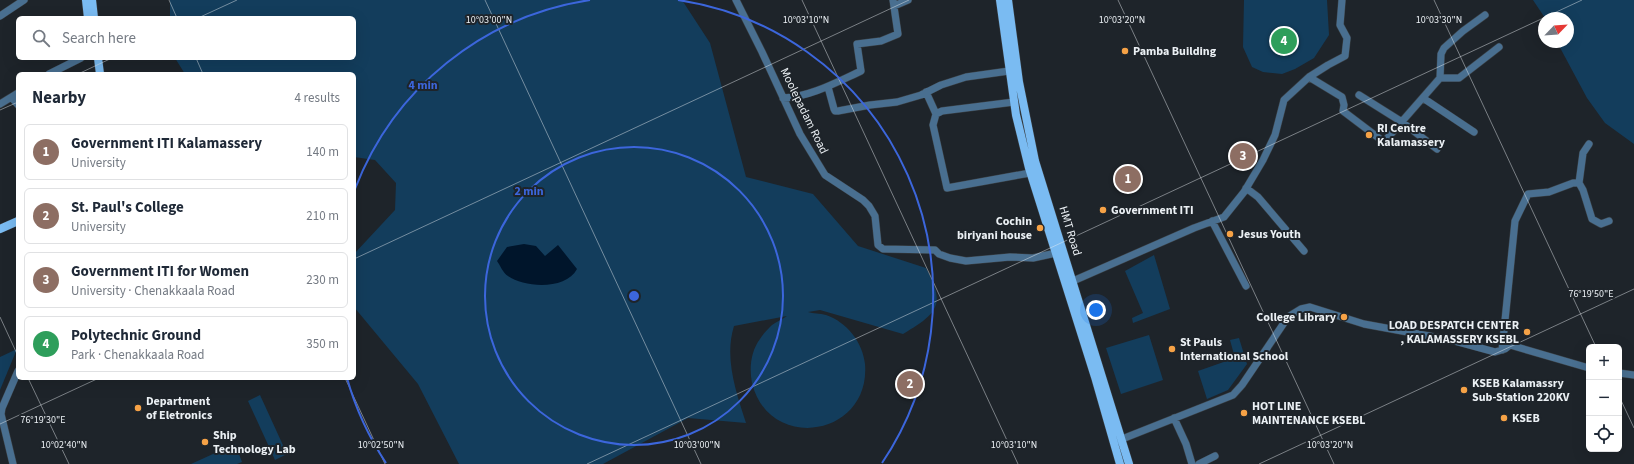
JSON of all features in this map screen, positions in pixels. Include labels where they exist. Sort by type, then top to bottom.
[{"type":"main road","points":[[86,0],[88,16]]},
{"type":"main road","points":[[92,0],[94,16]]},
{"type":"main road","name":"HMT Road","points":[[1000,0],[1014,102],[1030,173],[1047,212],[1080,303],[1118,441],[1120,464]]},
{"type":"main road","name":"HMT Road","points":[[1008,0],[1019,82],[1028,130],[1056,253],[1071,304],[1118,441],[1129,464]]},
{"type":"main road","points":[[93,60],[95,72]]},
{"type":"main road","points":[[98,60],[100,72]]},
{"type":"main road","points":[[0,229],[16,222]]},
{"type":"main road","points":[[1071,304],[1080,303]]},
{"type":"street","points":[[0,16],[24,0]]},
{"type":"street","name":"Moolepadam Road","points":[[736,0],[800,134],[825,175],[869,206],[875,216],[878,245],[883,249],[936,250],[939,254],[966,261],[1010,257],[1032,258],[1056,253]]},
{"type":"street","points":[[783,98],[794,97],[828,87],[861,71],[857,44],[881,41],[898,34],[893,3],[908,0]]},
{"type":"street","points":[[1073,281],[1194,228],[1224,217],[1246,188],[1275,135],[1284,100],[1308,78],[1345,56],[1347,38],[1340,25],[1342,0]]},
{"type":"street","points":[[1308,78],[1342,96],[1344,105],[1343,111],[1384,142],[1440,78],[1441,54],[1444,48],[1484,15]]},
{"type":"street","points":[[1440,78],[1459,78],[1499,47]]},
{"type":"street","points":[[53,72],[77,60]]},
{"type":"street","points":[[828,87],[834,109],[835,111],[838,111],[897,102],[966,77],[1009,71]]},
{"type":"street","points":[[926,92],[936,114],[933,126],[947,188],[1030,173]]},
{"type":"street","points":[[1360,95],[1402,122],[1437,149]]},
{"type":"street","points":[[0,104],[15,96]]},
{"type":"street","points":[[1423,98],[1474,132]]},
{"type":"street","points":[[936,114],[942,111],[1014,102]]},
{"type":"street","points":[[1589,144],[1583,153],[1579,183],[1583,190],[1592,219],[1601,224],[1609,221]]},
{"type":"street","points":[[1502,350],[1515,221],[1528,194],[1548,192],[1573,183],[1579,183]]},
{"type":"street","points":[[1246,188],[1258,198],[1304,251]]},
{"type":"street","points":[[1212,221],[1246,286]]},
{"type":"street","points":[[1118,441],[1233,395],[1242,385],[1288,317],[1301,309],[1310,307],[1364,324],[1451,340],[1494,352],[1510,346],[1586,367]]},
{"type":"street","points":[[1622,373],[1634,375]]},
{"type":"street","points":[[13,464],[1,414],[2,408],[16,376]]},
{"type":"street","points":[[1174,418],[1186,444],[1192,464]]},
{"type":"street","points":[[1200,464],[1215,456]]},
{"type":"shaded area","points":[[170,0],[682,0],[710,43],[746,177],[813,194],[858,246],[926,268],[936,292],[937,300],[935,308],[923,321],[903,334],[820,310],[808,312],[826,315],[841,323],[853,334],[864,356],[865,364],[863,389],[852,408],[836,421],[817,427],[797,427],[778,420],[762,405],[752,383],[751,371],[753,354],[763,335],[772,325],[787,316],[734,326],[730,350],[732,375],[746,423],[688,418],[603,464],[459,464],[418,384],[356,309],[356,252],[395,210],[396,183],[375,160],[356,157],[356,72],[184,72],[176,60],[356,60],[356,16],[170,16]]},
{"type":"shaded area","points":[[1244,0],[1327,0],[1329,35],[1314,58],[1295,69],[1282,74],[1263,72],[1252,67],[1243,47]]},
{"type":"shaded area","points":[[1533,0],[1634,0],[1634,144],[1605,123],[1587,98],[1560,48],[1574,48],[1574,12],[1541,12]]},
{"type":"shaded area","points":[[524,244],[536,246],[545,256],[558,245],[577,269],[572,276],[555,284],[534,285],[515,280],[506,275],[497,261],[507,247]]},
{"type":"shaded area","points":[[1154,255],[1170,309],[1133,323],[1132,318],[1143,313],[1125,271]]},
{"type":"shaded area","points":[[1149,335],[1163,380],[1121,394],[1106,348]]},
{"type":"shaded area","points":[[1239,338],[1247,364],[1228,390],[1207,399],[1198,371],[1235,358],[1230,340]]},
{"type":"shaded area","points":[[16,349],[0,390],[0,357]]},
{"type":"shaded area","points":[[260,395],[287,454],[275,460],[248,401]]},
{"type":"shaded area","points":[[235,444],[242,462],[237,464],[191,464]]},
{"type":"place","name":"Polytechnic Ground","points":[[1284,41]]},
{"type":"place","name":"Pamba Building","points":[[1125,51]]},
{"type":"place","name":"RI Centre Kalamassery","points":[[1369,135]]},
{"type":"place","name":"Government ITI for Women","points":[[1243,156]]},
{"type":"place","name":"Government ITI Kalamassery","points":[[1128,179]]},
{"type":"place","name":"Government ITI","points":[[1103,210]]},
{"type":"place","name":"Cochin biriyani house","points":[[1040,228]]},
{"type":"place","name":"Jesus Youth","points":[[1230,234]]},
{"type":"place","name":"College Library","points":[[1344,317]]},
{"type":"place","name":"LOAD DESPATCH CENTER , KALAMASSERY KSEBL","points":[[1527,332]]},
{"type":"place","name":"St Pauls International School","points":[[1172,349]]},
{"type":"place","name":"St. Paul's College","points":[[910,384]]},
{"type":"place","name":"KSEB Kalamassry Sub-Station 220KV","points":[[1464,390]]},
{"type":"place","name":"Department of Eletronics","points":[[138,408]]},
{"type":"place","name":"HOT LINE MAINTENANCE KSEBL","points":[[1244,413]]},
{"type":"place","name":"KSEB","points":[[1504,418]]},
{"type":"place","name":"Ship Technology Lab","points":[[205,442]]}]
